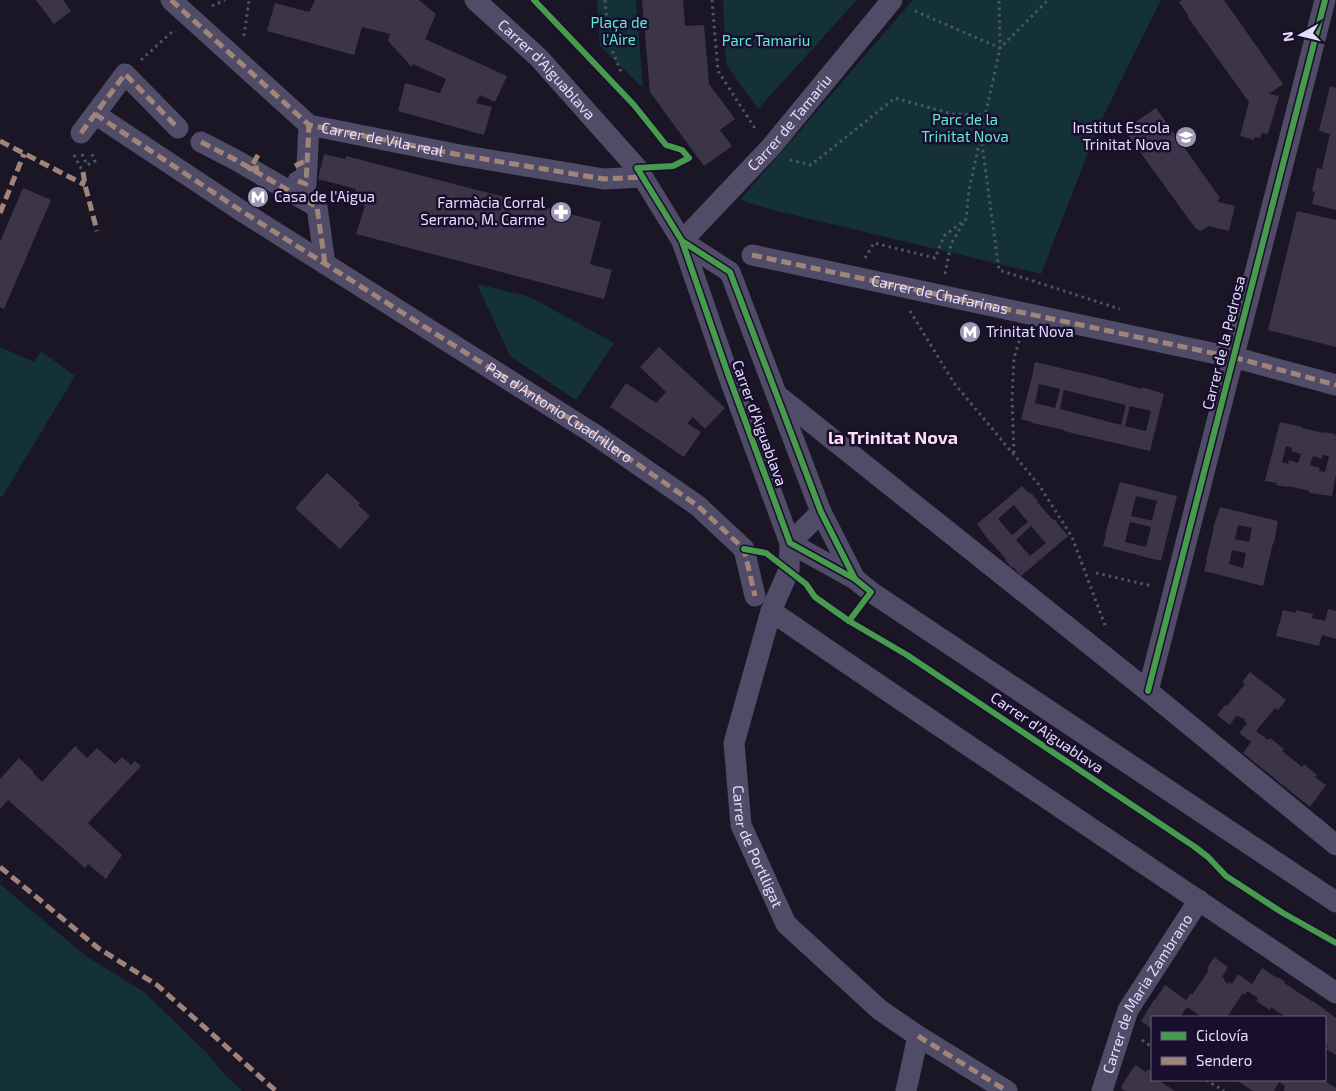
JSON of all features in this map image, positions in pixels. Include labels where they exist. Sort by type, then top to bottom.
[{"type":"street","name":"Carrer de Vila-real","points":[[171,0],[309,125],[460,155],[604,179],[641,177]]},
{"type":"street","name":"Carrer d'Aiguablava","points":[[475,0],[539,58],[637,168],[682,241],[728,377],[790,543],[855,579],[871,592],[1336,902]]},
{"type":"street","name":"Carrer de Tamariu","points":[[682,241],[771,147],[892,0]]},
{"type":"street","name":"Carrer de la Pedrosa","points":[[1148,691],[1174,590],[1225,355],[1325,0]]},
{"type":"street","points":[[81,133],[125,74],[178,128]]},
{"type":"street","name":"Pas d'Antonio Cuadrillero","points":[[96,114],[325,264],[591,432],[698,506],[744,549],[755,596]]},
{"type":"street","points":[[300,169],[309,125]]},
{"type":"street","points":[[201,142],[257,164],[317,207],[325,264]]},
{"type":"street","name":"Carrer d'Aiguablava","points":[[682,241],[730,272],[821,512],[855,579]]},
{"type":"street","name":"Carrer de Chafarinas","points":[[752,255],[1225,355],[1336,385]]},
{"type":"street","name":"Carrer d'Aiguablava","points":[[777,395],[1148,691],[1336,845]]},
{"type":"street","points":[[790,543],[821,512]]},
{"type":"street","name":"Carrer de Portlligat","points":[[790,543],[789,570],[771,611],[734,743],[741,825],[786,924],[880,1010],[1007,1091]]},
{"type":"street","points":[[771,611],[1336,993]]},
{"type":"street","name":"Carrer de Maria Zambrano","points":[[1102,1091],[1128,1010],[1199,900]]},
{"type":"street","points":[[906,1091],[918,1036]]},
{"type":"path","points":[[241,64],[249,0]]},
{"type":"path","points":[[605,0],[609,43],[622,74]]},
{"type":"path","points":[[712,0],[718,71],[760,137]]},
{"type":"path","points":[[947,265],[951,244],[966,219],[969,190],[1000,48],[999,0]]},
{"type":"path","points":[[1000,48],[1048,0]]},
{"type":"path","points":[[915,11],[1000,48]]},
{"type":"path","points":[[125,74],[190,17]]},
{"type":"path","points":[[787,160],[811,165],[895,98],[952,114],[985,115]]},
{"type":"path","points":[[981,134],[999,270],[1126,310]]},
{"type":"path","points":[[668,167],[689,158]]},
{"type":"path","points":[[874,243],[935,258],[944,236],[966,219]]},
{"type":"path","points":[[893,285],[954,383],[1039,485],[1072,537],[1106,631]]},
{"type":"path","points":[[1014,358],[1012,399],[1014,454]]},
{"type":"path","points":[[1096,573],[1174,590]]},
{"type":"path","points":[[1208,1081],[1224,1091]]},
{"type":"green space","name":"Plaça de l'Aire","points":[[597,0],[636,0],[643,88],[600,46]]},
{"type":"green space","name":"Parc Tamariu","points":[[723,0],[856,1],[758,109],[726,64]]},
{"type":"green space","name":"Parc de la Trinitat Nova","points":[[913,0],[1161,0],[1098,127],[1041,274],[777,211],[740,200]]},
{"type":"green space","points":[[477,284],[530,297],[614,343],[576,400],[510,356]]},
{"type":"green space","points":[[0,347],[34,362],[41,351],[75,376],[2,497],[0,496]]},
{"type":"green space","points":[[0,884],[86,956],[144,992],[207,1053],[225,1075],[242,1091],[0,1091]]},
{"type":"building","points":[[36,0],[63,0],[71,11],[54,24]]},
{"type":"building","points":[[315,0],[419,0],[436,14],[425,39],[507,76],[495,102],[480,95],[476,103],[492,107],[484,135],[398,111],[405,83],[440,93],[446,79],[413,64],[412,67],[388,41],[390,34],[362,27],[354,55],[267,31],[275,3],[309,12]]},
{"type":"building","points":[[642,0],[683,0],[685,26],[704,25],[709,84],[735,119],[720,130],[732,146],[704,166],[650,92]]},
{"type":"building","points":[[1182,0],[1224,0],[1283,84],[1269,94],[1279,96],[1268,134],[1262,133],[1260,138],[1255,137],[1254,140],[1240,136],[1249,102],[1187,16],[1179,2]]},
{"type":"building","points":[[1330,86],[1336,88],[1336,210],[1312,204],[1315,192],[1312,191],[1317,168],[1322,169],[1330,134],[1319,131]]},
{"type":"building","points":[[1156,108],[1220,198],[1217,201],[1235,206],[1229,231],[1209,226],[1201,231],[1196,229],[1124,130]]},
{"type":"building","points":[[324,154],[345,159],[346,156],[601,222],[590,264],[612,270],[604,299],[356,234],[365,206],[353,202],[356,189],[318,179]]},
{"type":"building","points":[[23,188],[51,200],[4,309],[0,307],[0,242]]},
{"type":"building","points":[[1297,211],[1336,220],[1336,347],[1268,330]]},
{"type":"building","points":[[659,347],[725,408],[705,429],[693,417],[687,423],[701,432],[684,457],[610,407],[626,383],[656,403],[666,392],[640,367]]},
{"type":"building","points":[[1035,362],[1164,394],[1150,451],[1021,419]],"holes":[[[1039,384],[1060,389],[1055,408],[1035,403]],[[1064,390],[1126,405],[1121,425],[1060,409]],[[1130,406],[1151,411],[1146,431],[1125,426]]]},
{"type":"building","points":[[1280,422],[1323,433],[1335,434],[1336,475],[1332,496],[1309,493],[1309,491],[1265,481]],"holes":[[[1286,446],[1292,448],[1291,451],[1301,454],[1298,463],[1289,460],[1288,464],[1282,462]],[[1323,455],[1329,456],[1325,472],[1319,471],[1320,468],[1310,465],[1313,456],[1322,459]]]},
{"type":"building","points":[[327,473],[360,503],[358,505],[370,516],[340,549],[295,508]]},
{"type":"building","points":[[1120,482],[1177,496],[1161,561],[1103,546]],"holes":[[[1136,496],[1157,501],[1152,520],[1131,516]],[[1130,522],[1151,527],[1146,547],[1125,542]]]},
{"type":"building","points":[[1022,486],[1031,493],[1068,536],[1021,576],[1005,560],[977,524]],"holes":[[[1014,505],[1028,522],[1012,535],[998,519]],[[1031,526],[1046,543],[1030,556],[1016,540]]]},
{"type":"building","points":[[1220,507],[1278,521],[1263,586],[1204,571],[1213,528]],"holes":[[[1238,525],[1252,528],[1249,542],[1235,539]],[[1232,550],[1246,553],[1243,568],[1229,564]]]},
{"type":"building","points":[[1328,609],[1336,611],[1336,639],[1322,635],[1319,646],[1276,636],[1283,610],[1296,613],[1296,610],[1313,614],[1312,618],[1325,621]]},
{"type":"building","points":[[1250,672],[1286,700],[1278,710],[1275,708],[1256,731],[1268,740],[1270,738],[1284,749],[1282,751],[1302,767],[1304,764],[1317,775],[1315,777],[1326,785],[1310,807],[1243,753],[1251,742],[1239,733],[1247,723],[1244,721],[1245,719],[1236,716],[1230,725],[1217,715],[1245,684],[1242,682]]},
{"type":"building","points":[[75,746],[87,758],[97,748],[115,764],[122,757],[131,765],[135,761],[141,766],[88,823],[122,855],[106,879],[88,864],[85,868],[8,800],[0,809],[0,779],[19,758],[42,782]]},
{"type":"building","points":[[1214,957],[1228,967],[1222,977],[1228,984],[1229,982],[1232,984],[1238,974],[1252,984],[1262,968],[1278,977],[1336,1018],[1336,1055],[1326,1049],[1328,1046],[1326,1044],[1326,1016],[1284,1016],[1271,1007],[1270,1010],[1256,1001],[1258,998],[1247,991],[1245,995],[1243,993],[1228,1016],[1200,1016],[1187,1007],[1181,1016],[1151,1016],[1151,1028],[1141,1021],[1165,985],[1186,1000],[1191,993],[1192,995],[1209,970],[1207,969]]},
{"type":"building","points":[[1135,1065],[1146,1072],[1148,1069],[1151,1071],[1151,1081],[1162,1081],[1175,1091],[1125,1091],[1121,1088]]},
{"type":"building","points":[[1238,1081],[1325,1081],[1336,1088],[1336,1091],[1285,1091],[1283,1090],[1285,1086],[1279,1082],[1274,1091],[1253,1091]]},
{"type":"marked path","points":[[171,0],[309,125],[460,155],[604,179],[641,177]]},
{"type":"marked path","points":[[81,133],[125,74],[178,128]]},
{"type":"marked path","points":[[95,114],[240,210],[591,432],[698,506],[744,549],[755,596]]},
{"type":"marked path","points":[[298,181],[306,184],[309,125]]},
{"type":"marked path","points":[[0,141],[85,185]]},
{"type":"marked path","points":[[201,142],[317,207],[325,264]]},
{"type":"marked path","points":[[0,213],[24,154]]},
{"type":"marked path","points":[[258,155],[250,169],[262,167]]},
{"type":"marked path","points":[[295,166],[307,160]]},
{"type":"marked path","points":[[83,172],[97,231]]},
{"type":"marked path","points":[[752,255],[1217,354]]},
{"type":"marked path","points":[[1233,357],[1336,385]]},
{"type":"marked path","points":[[0,867],[98,948],[157,985],[276,1091]]},
{"type":"marked path","points":[[918,1036],[1007,1091]]},
{"type":"cycle path","points":[[534,0],[634,105],[666,145],[682,150],[689,158],[673,166],[637,168],[682,241],[729,377],[790,543],[855,579],[871,592],[849,621]]},
{"type":"cycle path","points":[[1148,691],[1325,0]]},
{"type":"cycle path","points":[[682,241],[730,272],[821,512],[855,579]]},
{"type":"cycle path","points":[[744,549],[766,553],[806,584],[815,597],[849,621],[907,655],[1195,847],[1208,857],[1226,876],[1283,913],[1336,943]]},
{"type":"place","name":"Institut Escola Trinitat Nova","points":[[1186,137]]},
{"type":"place","name":"Casa de l'Aigua","points":[[258,197]]},
{"type":"place","name":"Farmàcia Corral Serrano, M. Carme","points":[[561,212]]},
{"type":"place","name":"Trinitat Nova","points":[[970,332]]},
{"type":"district","name":"la Trinitat Nova","points":[[893,438]]}]
